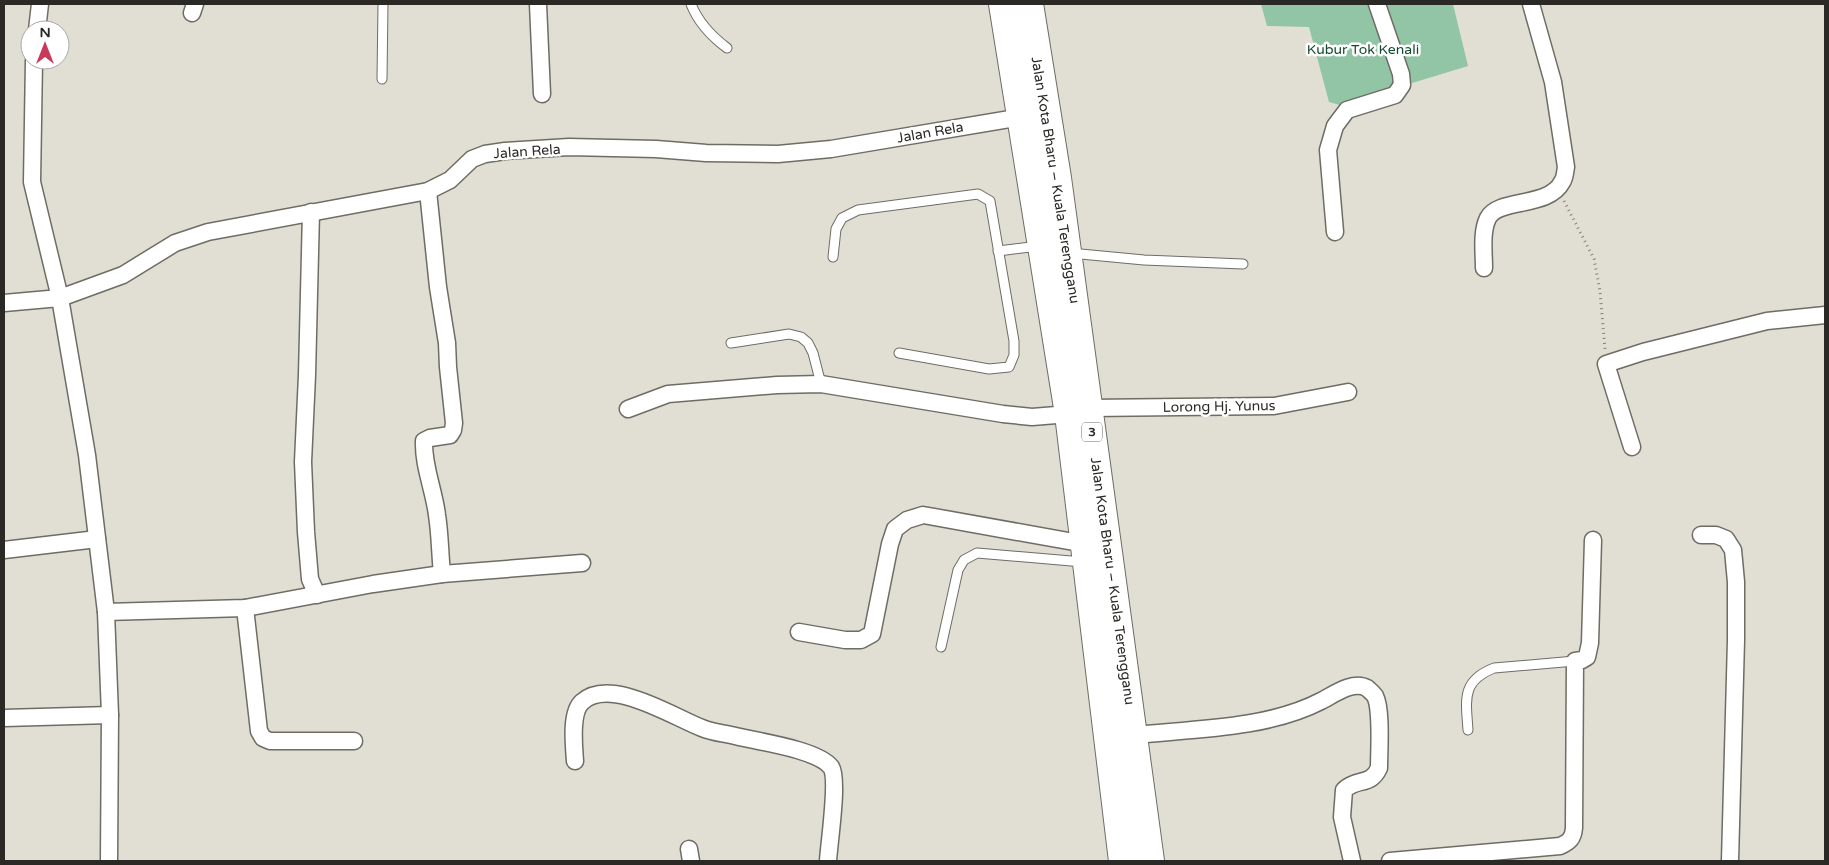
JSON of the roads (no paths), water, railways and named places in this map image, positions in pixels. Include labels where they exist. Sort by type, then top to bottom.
[{"type":"highway","name":"Jalan Kota Bharu – Kuala Terengganu","points":[[1003,4],[1022,117],[1055,249],[1079,411],[1134,735],[1150,861]]},
{"type":"highway","name":"Jalan Kota Bharu – Kuala Terengganu","points":[[1028,4],[1057,178],[1055,249]]},
{"type":"highway","name":"Jalan Kota Bharu – Kuala Terengganu","points":[[1079,411],[1086,553],[1123,861]]},
{"type":"street","points":[[38,20],[40,4]]},
{"type":"street","points":[[538,4],[542,94]]},
{"type":"street","points":[[1336,232],[1328,150],[1336,126],[1347,110],[1395,95],[1402,85],[1401,74],[1377,4]]},
{"type":"street","points":[[1484,268],[1485,225],[1489,216],[1497,210],[1545,197],[1557,190],[1564,180],[1566,167],[1554,82],[1531,4]]},
{"type":"street","points":[[34,70],[32,182],[60,298],[86,455],[106,612],[110,715],[109,861]]},
{"type":"street","name":"Jalan Rela","points":[[4,303],[60,298],[123,275],[175,243],[208,232],[428,191],[450,180],[472,159],[485,154],[570,147],[656,149],[706,154],[778,154],[831,149],[1022,117]]},
{"type":"street","points":[[428,191],[438,287],[447,343],[454,423],[450,435],[430,438],[424,441],[427,468],[437,514],[442,574]]},
{"type":"street","points":[[311,212],[303,462],[309,570],[310,579],[317,595]]},
{"type":"street","points":[[1632,447],[1606,364],[1643,352],[1767,321],[1825,315]]},
{"type":"street","name":"Lorong Hj. Yunus","points":[[628,410],[668,394],[777,384],[821,384],[1003,414],[1032,417],[1079,411],[1274,406],[1348,392]]},
{"type":"street","points":[[799,632],[845,640],[861,640],[872,634],[890,544],[895,530],[907,520],[923,515],[1086,553]]},
{"type":"street","points":[[1701,535],[1716,535],[1726,538],[1733,550],[1736,582],[1730,861]]},
{"type":"street","points":[[4,550],[97,539]]},
{"type":"street","points":[[1390,861],[1560,846],[1568,842],[1573,836],[1575,662],[1587,657],[1590,643],[1593,540]]},
{"type":"street","points":[[106,612],[246,608],[373,584],[442,574],[582,564]]},
{"type":"street","points":[[246,608],[259,731],[263,738],[270,741],[354,741]]},
{"type":"street","points":[[1134,735],[1236,725],[1279,718],[1353,686],[1365,687],[1374,695],[1378,707],[1379,768],[1375,776],[1366,781],[1352,782],[1344,790],[1342,817],[1352,861]]},
{"type":"street","points":[[575,761],[574,720],[581,703],[594,694],[613,693],[631,697],[704,729],[795,749],[818,756],[831,768],[835,784],[828,861]]},
{"type":"street","points":[[4,718],[110,715]]},
{"type":"lane","points":[[382,79],[383,4]]},
{"type":"lane","points":[[691,4],[694,13],[704,26],[726,48]]},
{"type":"lane","points":[[833,257],[836,229],[842,218],[858,210],[978,194],[990,201],[1014,342],[1014,355],[1009,367],[989,369],[898,353]]},
{"type":"lane","points":[[998,251],[1055,249],[1144,260],[1243,264]]},
{"type":"lane","points":[[730,343],[789,334],[801,337],[808,343],[814,353],[821,384]]},
{"type":"lane","points":[[941,647],[958,570],[964,560],[977,553],[1086,553]]},
{"type":"lane","points":[[1468,730],[1467,694],[1472,681],[1482,673],[1494,668],[1575,662]]},
{"type":"park label","name":"Kubur Tok Kenali","points":[[1363,49]]}]
